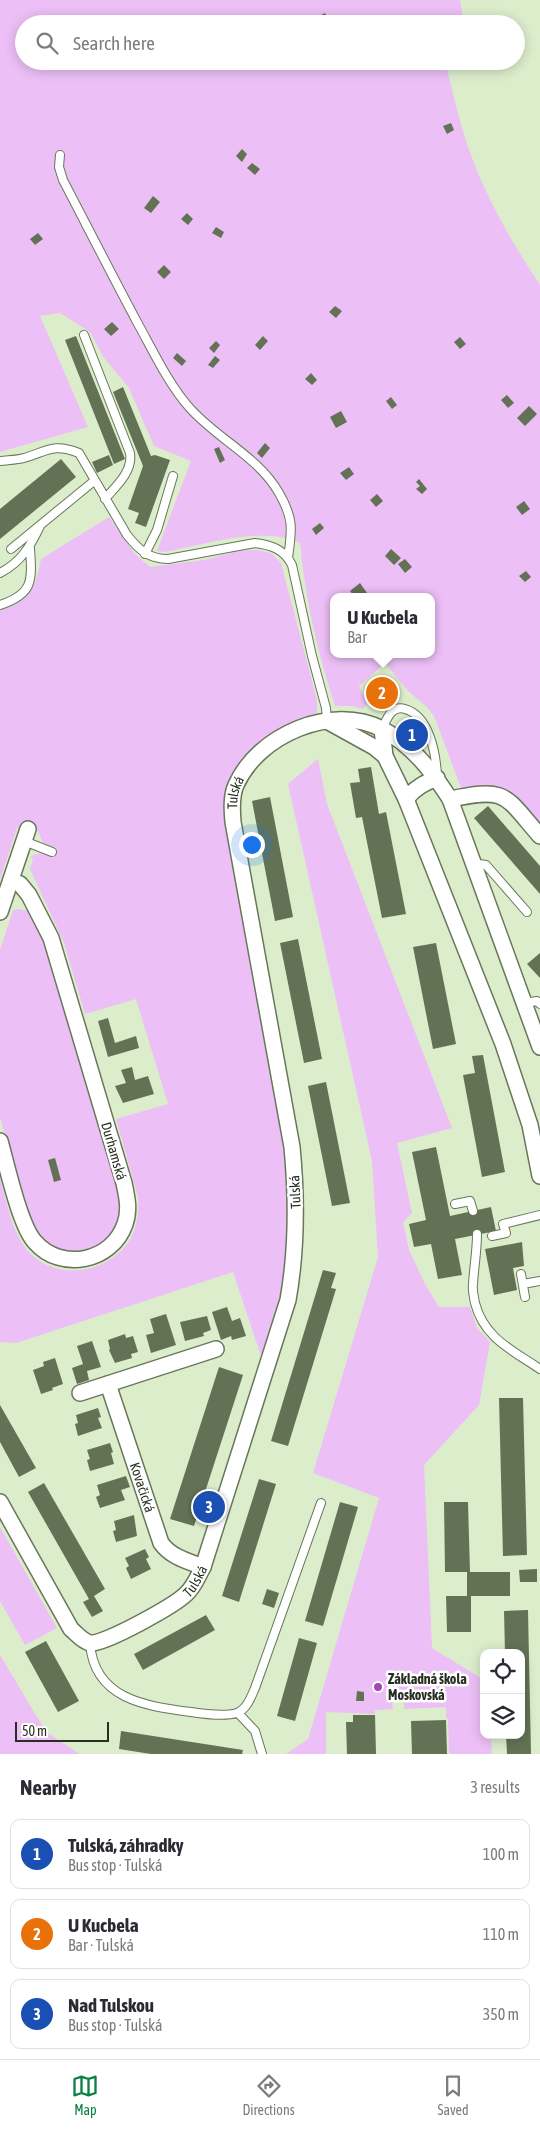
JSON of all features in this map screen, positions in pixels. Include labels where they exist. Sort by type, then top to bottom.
[{"type":"street","name":"Tulská","points":[[90,1643],[100,1642],[113,1636],[187,1594],[203,1567],[288,1300],[295,1261],[295,1182],[292,1147],[237,852],[232,802],[235,787],[241,775],[261,753],[296,730],[327,721],[356,720],[382,729],[415,753],[437,778],[450,799],[540,1047]]},
{"type":"street","points":[[327,721],[385,756]]},
{"type":"street","points":[[382,729],[385,756],[406,799],[506,1052],[530,1125],[540,1176]]},
{"type":"street","points":[[406,799],[413,790],[437,778]]},
{"type":"street","points":[[450,799],[487,793],[503,796],[540,836]]},
{"type":"street","points":[[0,912],[26,835]]},
{"type":"street","name":"Durhamská","points":[[0,1141],[26,1228],[36,1244],[60,1259],[80,1260],[99,1254],[115,1242],[128,1214],[124,1183],[51,938],[29,895],[20,884],[11,880]]},
{"type":"street","points":[[80,1393],[216,1349]]},
{"type":"street","name":"Kovačická","points":[[108,1384],[161,1543],[174,1556],[203,1567]]},
{"type":"street","points":[[0,1502],[71,1629],[90,1643]]},
{"type":"lane","points":[[60,156],[59,167],[63,180],[110,272],[171,380],[188,406],[267,476],[278,491],[291,518],[292,528],[288,558],[294,574],[312,656],[326,708],[327,721]]},
{"type":"lane","points":[[84,335],[130,453],[131,462],[128,471],[105,499]]},
{"type":"lane","points":[[0,461],[23,458],[49,448],[64,448],[79,453],[127,535],[145,554],[157,559],[168,559],[255,543],[275,547],[288,558]]},
{"type":"lane","points":[[145,554],[157,530],[173,476]]},
{"type":"lane","points":[[11,549],[94,481]]},
{"type":"lane","points":[[0,574],[13,566],[30,548],[41,524]]},
{"type":"lane","points":[[0,605],[13,601],[25,594],[30,583],[30,548]]},
{"type":"lane","name":"Tulská","points":[[382,729],[389,714],[394,710],[400,708],[415,713],[425,726],[436,760],[437,778]]},
{"type":"lane","points":[[26,835],[52,852]]},
{"type":"lane","points":[[472,863],[486,865],[527,912]]},
{"type":"lane","points":[[524,1003],[537,1001],[540,1004]]},
{"type":"lane","points":[[455,1204],[470,1201],[473,1211]]},
{"type":"lane","points":[[492,1236],[506,1233],[503,1224],[540,1215]]},
{"type":"lane","points":[[477,1234],[476,1270],[472,1286],[482,1323],[496,1340],[540,1369]]},
{"type":"lane","points":[[521,1274],[525,1297]]},
{"type":"lane","points":[[523,1284],[540,1281]]},
{"type":"lane","points":[[90,1643],[91,1655],[100,1675],[116,1691],[135,1702],[198,1713],[238,1713],[246,1707],[255,1688],[322,1503]]},
{"type":"lane","points":[[238,1713],[255,1731],[262,1754]]},
{"type":"shaded area","points":[[0,0],[460,0],[462,15],[15,15],[15,70],[447,70],[464,135],[487,194],[517,249],[540,285],[540,824],[522,804],[507,792],[489,788],[462,790],[434,716],[427,707],[407,690],[385,663],[359,686],[367,703],[363,709],[352,706],[335,706],[313,626],[300,543],[285,538],[251,536],[215,541],[165,552],[157,551],[191,461],[154,446],[129,388],[104,358],[90,332],[60,313],[40,316],[88,427],[0,452]]},
{"type":"shaded area","points":[[109,517],[134,553],[150,567],[204,560],[239,551],[258,550],[271,553],[281,563],[317,700],[317,713],[303,718],[280,731],[261,747],[232,777],[283,1137],[288,1194],[289,1233],[283,1290],[261,1356],[233,1272],[16,1343],[0,1342],[0,1177],[10,1216],[18,1235],[29,1252],[40,1261],[52,1267],[66,1270],[80,1270],[106,1262],[127,1244],[137,1221],[138,1209],[138,1197],[116,1119],[168,1104],[136,999],[85,1014],[64,943],[30,869],[33,860],[31,857],[44,854],[53,857],[56,848],[43,843],[38,831],[17,828],[0,880],[0,610],[19,603],[30,592],[34,586],[41,559]]},
{"type":"shaded area","points":[[318,759],[327,804],[452,1128],[397,1143],[412,1213],[403,1222],[409,1250],[425,1284],[439,1307],[470,1307],[477,1328],[490,1342],[479,1405],[424,1465],[432,1648],[480,1678],[480,1739],[491,1739],[492,1754],[449,1754],[446,1707],[404,1709],[404,1701],[392,1701],[393,1709],[375,1710],[375,1714],[326,1712],[326,1754],[286,1754],[308,1739],[379,1498],[313,1473],[378,1257],[372,1161],[288,784]]},
{"type":"shaded area","points":[[13,910],[29,911],[34,916],[51,958],[119,1193],[121,1212],[116,1231],[95,1250],[68,1254],[42,1242],[32,1226],[0,1118],[0,950]]},
{"type":"shaded area","points":[[0,1527],[57,1628],[25,1645],[0,1601]]},
{"type":"shaded area","points":[[0,1655],[46,1732],[80,1754],[0,1754]]},
{"type":"building","points":[[451,123],[454,130],[447,134],[443,126]]},
{"type":"building","points":[[242,149],[247,154],[242,162],[236,156]]},
{"type":"building","points":[[252,163],[260,169],[255,175],[247,168]]},
{"type":"building","points":[[153,196],[160,202],[151,213],[144,208]]},
{"type":"building","points":[[187,213],[193,219],[188,225],[181,219]]},
{"type":"building","points":[[216,227],[224,232],[221,238],[212,233]]},
{"type":"building","points":[[38,233],[43,239],[35,245],[30,239]]},
{"type":"building","points":[[164,265],[171,272],[164,279],[157,272]]},
{"type":"building","points":[[335,306],[342,311],[336,318],[329,312]]},
{"type":"building","points":[[112,322],[119,329],[111,336],[104,329]]},
{"type":"building","points":[[76,336],[125,459],[114,464],[65,340]]},
{"type":"building","points":[[263,336],[268,341],[260,350],[255,345]]},
{"type":"building","points":[[460,337],[466,344],[460,349],[454,342]]},
{"type":"building","points":[[216,341],[220,345],[214,353],[209,348]]},
{"type":"building","points":[[177,353],[186,361],[182,366],[173,358]]},
{"type":"building","points":[[215,356],[220,360],[213,368],[208,365]]},
{"type":"building","points":[[311,373],[317,380],[312,385],[305,379]]},
{"type":"building","points":[[123,387],[151,456],[155,455],[170,460],[146,527],[135,523],[139,513],[128,509],[143,466],[113,392]]},
{"type":"building","points":[[507,395],[514,403],[508,408],[501,400]]},
{"type":"building","points":[[391,397],[397,405],[392,409],[386,401]]},
{"type":"building","points":[[529,406],[537,414],[525,426],[517,418]]},
{"type":"building","points":[[341,411],[347,422],[336,428],[330,417]]},
{"type":"building","points":[[265,443],[270,448],[262,458],[257,453]]},
{"type":"building","points":[[219,447],[225,460],[220,463],[214,449]]},
{"type":"building","points":[[109,455],[113,465],[97,473],[92,462]]},
{"type":"building","points":[[61,459],[76,477],[0,539],[0,509]]},
{"type":"building","points":[[349,467],[354,474],[346,480],[340,473]]},
{"type":"building","points":[[419,479],[427,489],[422,494],[416,489],[420,486],[416,482]]},
{"type":"building","points":[[377,494],[383,501],[376,507],[370,500]]},
{"type":"building","points":[[524,501],[530,509],[522,515],[516,507]]},
{"type":"building","points":[[320,523],[324,528],[316,535],[312,529]]},
{"type":"building","points":[[391,549],[401,558],[394,565],[385,556]]},
{"type":"building","points":[[405,559],[412,567],[405,573],[398,564]]},
{"type":"building","points":[[526,571],[531,577],[525,582],[519,576]]},
{"type":"building","points":[[360,583],[367,593],[352,593],[350,591]]},
{"type":"building","points":[[386,678],[396,694],[378,707],[367,691]]},
{"type":"building","points":[[371,767],[379,814],[386,812],[406,914],[382,918],[362,817],[356,818],[350,783],[360,782],[358,769]]},
{"type":"building","points":[[270,797],[293,917],[275,921],[252,801]]},
{"type":"building","points":[[488,806],[540,866],[540,894],[474,818]]},
{"type":"building","points":[[298,939],[322,1059],[304,1063],[280,943]]},
{"type":"building","points":[[436,943],[456,1044],[433,1049],[413,947]]},
{"type":"building","points":[[540,953],[540,978],[527,964]]},
{"type":"building","points":[[108,1018],[115,1043],[136,1036],[139,1048],[108,1057],[98,1021]]},
{"type":"building","points":[[483,1055],[505,1172],[482,1177],[463,1075],[475,1073],[472,1056]]},
{"type":"building","points":[[132,1067],[135,1080],[148,1076],[154,1094],[123,1103],[115,1086],[126,1083],[121,1070]]},
{"type":"building","points":[[326,1082],[350,1203],[332,1206],[308,1086]]},
{"type":"building","points":[[436,1147],[450,1216],[491,1207],[496,1231],[455,1239],[462,1275],[438,1279],[431,1244],[414,1247],[409,1224],[426,1220],[412,1152]]},
{"type":"building","points":[[55,1158],[61,1180],[54,1182],[48,1160]]},
{"type":"building","points":[[522,1242],[524,1266],[513,1268],[517,1290],[494,1295],[485,1249]]},
{"type":"building","points":[[323,1270],[336,1273],[331,1288],[336,1289],[288,1446],[271,1441]]},
{"type":"building","points":[[227,1307],[232,1321],[240,1318],[246,1336],[232,1340],[231,1336],[221,1340],[212,1312]]},
{"type":"building","points":[[166,1314],[176,1345],[151,1353],[146,1335],[154,1333],[150,1319]]},
{"type":"building","points":[[207,1316],[211,1330],[203,1333],[204,1336],[185,1341],[180,1322]]},
{"type":"building","points":[[125,1334],[126,1338],[133,1336],[138,1352],[131,1354],[132,1358],[115,1363],[109,1350],[108,1340]]},
{"type":"building","points":[[92,1341],[101,1367],[87,1371],[89,1380],[77,1384],[72,1368],[83,1364],[77,1346]]},
{"type":"building","points":[[55,1358],[63,1384],[41,1394],[33,1370],[44,1366],[43,1362]]},
{"type":"building","points":[[219,1367],[243,1375],[194,1526],[170,1519]]},
{"type":"building","points":[[499,1398],[523,1398],[527,1555],[503,1556]]},
{"type":"building","points":[[0,1405],[36,1468],[19,1477],[0,1442]]},
{"type":"building","points":[[98,1408],[101,1417],[98,1418],[102,1428],[78,1436],[75,1424],[78,1423],[76,1415]]},
{"type":"building","points":[[110,1443],[114,1464],[90,1471],[87,1460],[90,1459],[87,1450]]},
{"type":"building","points":[[126,1476],[130,1487],[121,1490],[125,1500],[100,1508],[96,1497],[100,1495],[97,1485]]},
{"type":"building","points":[[259,1479],[276,1484],[239,1602],[222,1596]]},
{"type":"building","points":[[44,1483],[105,1589],[94,1596],[103,1611],[92,1617],[83,1602],[89,1599],[28,1492]]},
{"type":"building","points":[[340,1502],[358,1507],[323,1626],[305,1621]]},
{"type":"building","points":[[444,1502],[468,1502],[470,1572],[510,1572],[510,1596],[471,1596],[471,1632],[447,1632],[446,1596],[467,1596],[467,1572],[445,1572]]},
{"type":"building","points":[[134,1515],[137,1536],[116,1542],[113,1531],[116,1530],[114,1521]]},
{"type":"building","points":[[145,1549],[149,1557],[146,1559],[151,1569],[131,1579],[126,1568],[129,1566],[125,1558]]},
{"type":"building","points":[[537,1569],[537,1582],[520,1582],[519,1570]]},
{"type":"building","points":[[267,1589],[279,1593],[274,1608],[262,1604]]},
{"type":"building","points":[[528,1610],[531,1754],[507,1754],[506,1739],[525,1739],[525,1649],[505,1649],[504,1611]]},
{"type":"building","points":[[206,1615],[215,1630],[143,1670],[134,1654]]},
{"type":"building","points":[[299,1638],[317,1643],[295,1721],[277,1716]]},
{"type":"building","points":[[46,1641],[79,1701],[58,1712],[25,1652]]},
{"type":"building","points":[[357,1691],[364,1692],[364,1701],[356,1701]]},
{"type":"building","points":[[353,1715],[375,1715],[376,1754],[347,1754],[346,1722],[353,1722]]},
{"type":"building","points":[[446,1720],[447,1754],[412,1754],[411,1721]]},
{"type":"building","points":[[121,1731],[243,1750],[242,1754],[151,1754],[119,1749]]},
{"type":"place","name":"U Kucbela","points":[[382,693]]},
{"type":"place","name":"Tulská, záhradky","points":[[412,735]]},
{"type":"place","name":"Nad Tulskou","points":[[209,1507]]},
{"type":"place","name":"Základná škola Moskovská","points":[[378,1687]]}]
